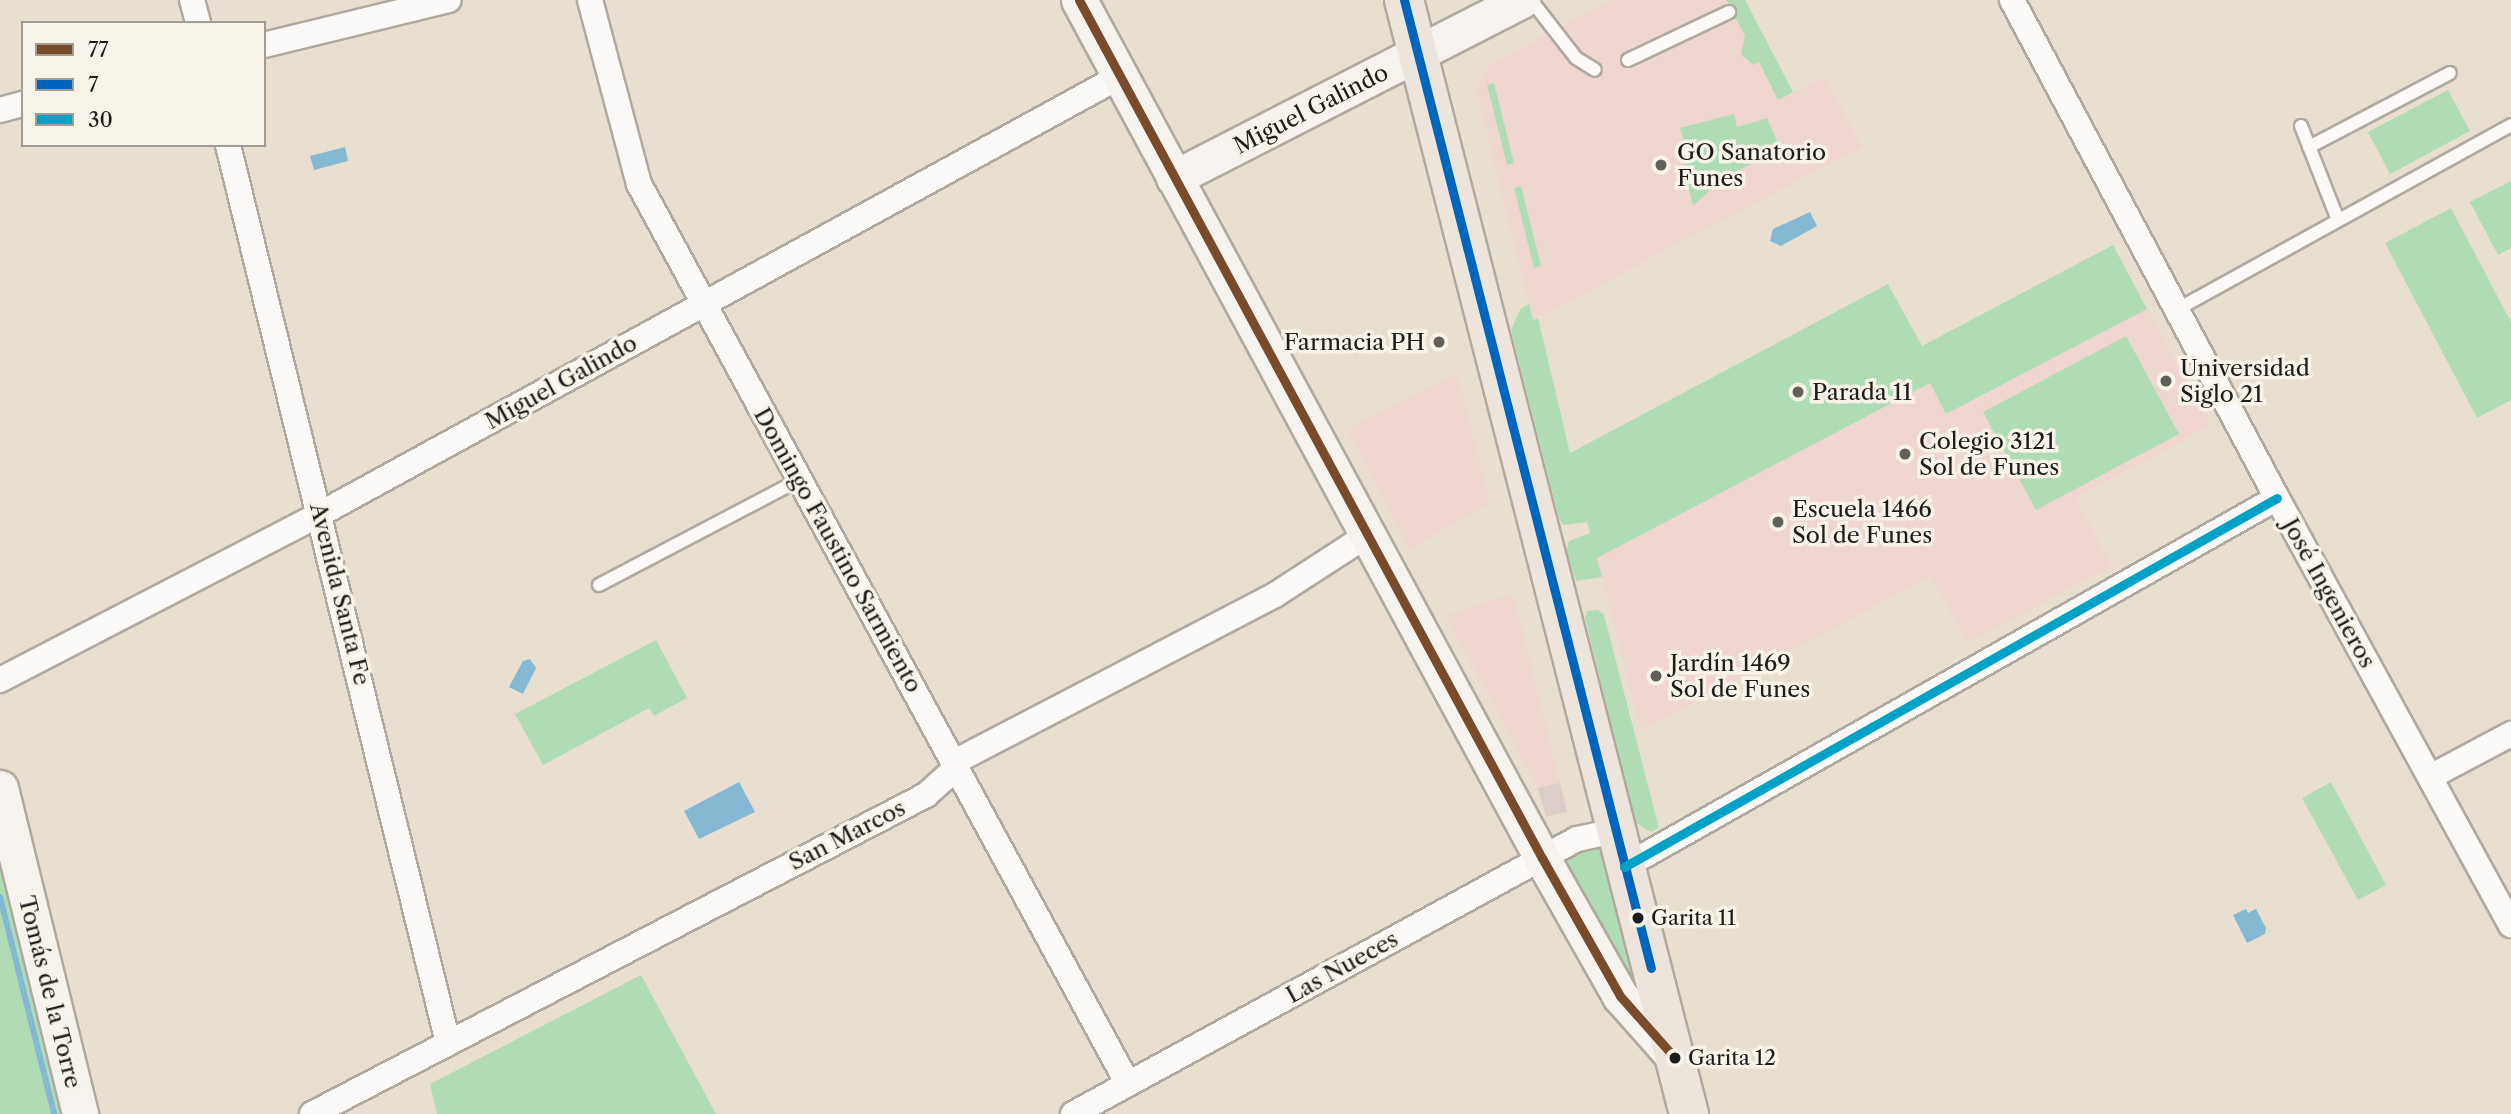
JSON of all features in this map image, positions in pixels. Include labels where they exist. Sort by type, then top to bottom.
[{"type":"main road","points":[[1404,0],[1619,849],[1689,1114]]},
{"type":"street","points":[[192,0],[197,21]]},
{"type":"street","points":[[266,45],[449,0]]},
{"type":"street","name":"Domingo Faustino Sarmiento","points":[[590,0],[639,184],[1128,1084]]},
{"type":"street","points":[[1079,0],[1542,858],[1620,996],[1675,1058]]},
{"type":"street","name":"Miguel Galindo","points":[[1174,178],[1522,0]]},
{"type":"street","name":"José Ingenieros","points":[[2012,0],[2277,498],[2511,925]]},
{"type":"street","name":"Miguel Galindo","points":[[0,680],[320,513],[1119,77]]},
{"type":"street","points":[[0,110],[21,105]]},
{"type":"street","name":"Avenida Santa Fe","points":[[228,147],[448,1043]]},
{"type":"street","name":"Las Nueces","points":[[1073,1114],[1577,839],[1619,849],[2277,498]]},
{"type":"street","name":"San Marcos","points":[[312,1114],[926,795],[956,768],[958,760],[1275,595],[1366,536]]},
{"type":"street","points":[[2430,777],[2511,734]]},
{"type":"street","name":"Tomás de la Torre","points":[[0,788],[80,1114]]},
{"type":"lane","points":[[1531,0],[1576,58],[1595,70]]},
{"type":"lane","points":[[1628,60],[1729,12]]},
{"type":"lane","points":[[2309,147],[2450,73]]},
{"type":"lane","points":[[2176,310],[2511,125]]},
{"type":"lane","points":[[2301,126],[2338,220]]},
{"type":"lane","points":[[598,585],[799,480]]},
{"type":"shaded area","name":"GO Sanatorio Funes","points":[[1611,0],[1745,0],[1793,92],[1825,76],[1862,147],[1533,320],[1476,88],[1492,64]]},
{"type":"shaded area","points":[[2147,309],[2210,426],[2076,498],[2112,566],[1967,643],[1931,576],[1641,731],[1597,558],[1930,383],[1947,414]]},
{"type":"shaded area","points":[[1457,374],[1490,503],[1410,549],[1347,430]]},
{"type":"shaded area","points":[[1513,594],[1560,783],[1538,788],[1446,616]]},
{"type":"shaded area","points":[[1560,783],[1567,812],[1546,817],[1538,788]]},
{"type":"green space","points":[[1726,0],[1745,0],[1793,92],[1778,100],[1759,62],[1753,65],[1741,54],[1745,36]]},
{"type":"green space","points":[[1494,83],[1514,163],[1507,165],[1487,85]]},
{"type":"green space","points":[[2448,90],[2470,131],[2390,174],[2368,132]]},
{"type":"green space","points":[[1734,114],[1737,127],[1767,118],[1777,141],[1772,154],[1724,177],[1693,206],[1683,164],[1690,162],[1680,128]]},
{"type":"green space","points":[[2511,181],[2511,248],[2498,255],[2470,202]]},
{"type":"green space","points":[[1521,186],[1541,266],[1534,268],[1514,188]]},
{"type":"green space","points":[[2451,208],[2511,322],[2511,400],[2477,418],[2385,243]]},
{"type":"green space","name":"Parada 11","points":[[2113,245],[2147,309],[1946,414],[1930,383],[1597,558],[1602,577],[1576,581],[1566,552],[1569,541],[1590,533],[1587,522],[1563,525],[1559,518],[1511,330],[1521,308],[1529,304],[1533,320],[1538,318],[1570,453],[1888,284],[1922,346]]},
{"type":"green space","points":[[2126,336],[2179,434],[2036,510],[1983,412]]},
{"type":"green space","points":[[1598,610],[1604,615],[1659,828],[1651,832],[1635,822],[1585,617],[1588,611]]},
{"type":"green space","points":[[656,640],[687,698],[654,716],[649,708],[543,765],[515,714]]},
{"type":"green space","points":[[2331,782],[2386,885],[2358,900],[2302,798]]},
{"type":"green space","points":[[0,788],[80,1114],[0,1114]]},
{"type":"green space","points":[[1594,846],[1602,848],[1635,969],[1634,979],[1625,975],[1569,876],[1568,860]]},
{"type":"green space","points":[[641,975],[716,1114],[437,1114],[430,1084]]},
{"type":"water","points":[[345,147],[348,161],[314,170],[310,156]]},
{"type":"water","points":[[1810,212],[1817,226],[1781,246],[1770,241],[1773,229]]},
{"type":"water","points":[[530,659],[536,668],[523,694],[509,687],[523,661]]},
{"type":"water","points":[[739,782],[755,812],[699,839],[684,811]]},
{"type":"water","points":[[2246,909],[2248,913],[2256,909],[2266,928],[2265,934],[2247,943],[2233,915]]},
{"type":"waterway","points":[[0,897],[54,1114]]},
{"type":"transit line","name":"77","points":[[1079,0],[1542,858],[1620,996],[1675,1058]]},
{"type":"transit line","name":"7","points":[[1404,0],[1651,968]]},
{"type":"transit line","name":"30","points":[[1624,867],[2277,498]]},
{"type":"place","name":"GO Sanatorio Funes","points":[[1661,165]]},
{"type":"place","name":"Farmacia PH","points":[[1439,342]]},
{"type":"place","name":"Universidad Siglo 21","points":[[2166,381]]},
{"type":"place","name":"Parada 11","points":[[1798,392]]},
{"type":"place","name":"Colegio 3121 Sol de Funes","points":[[1905,454]]},
{"type":"place","name":"Escuela 1466 Sol de Funes","points":[[1778,522]]},
{"type":"place","name":"Jardín 1469 Sol de Funes","points":[[1656,676]]},
{"type":"place","name":"Garita 11","points":[[1638,918]]},
{"type":"place","name":"Garita 12","points":[[1675,1058]]}]
